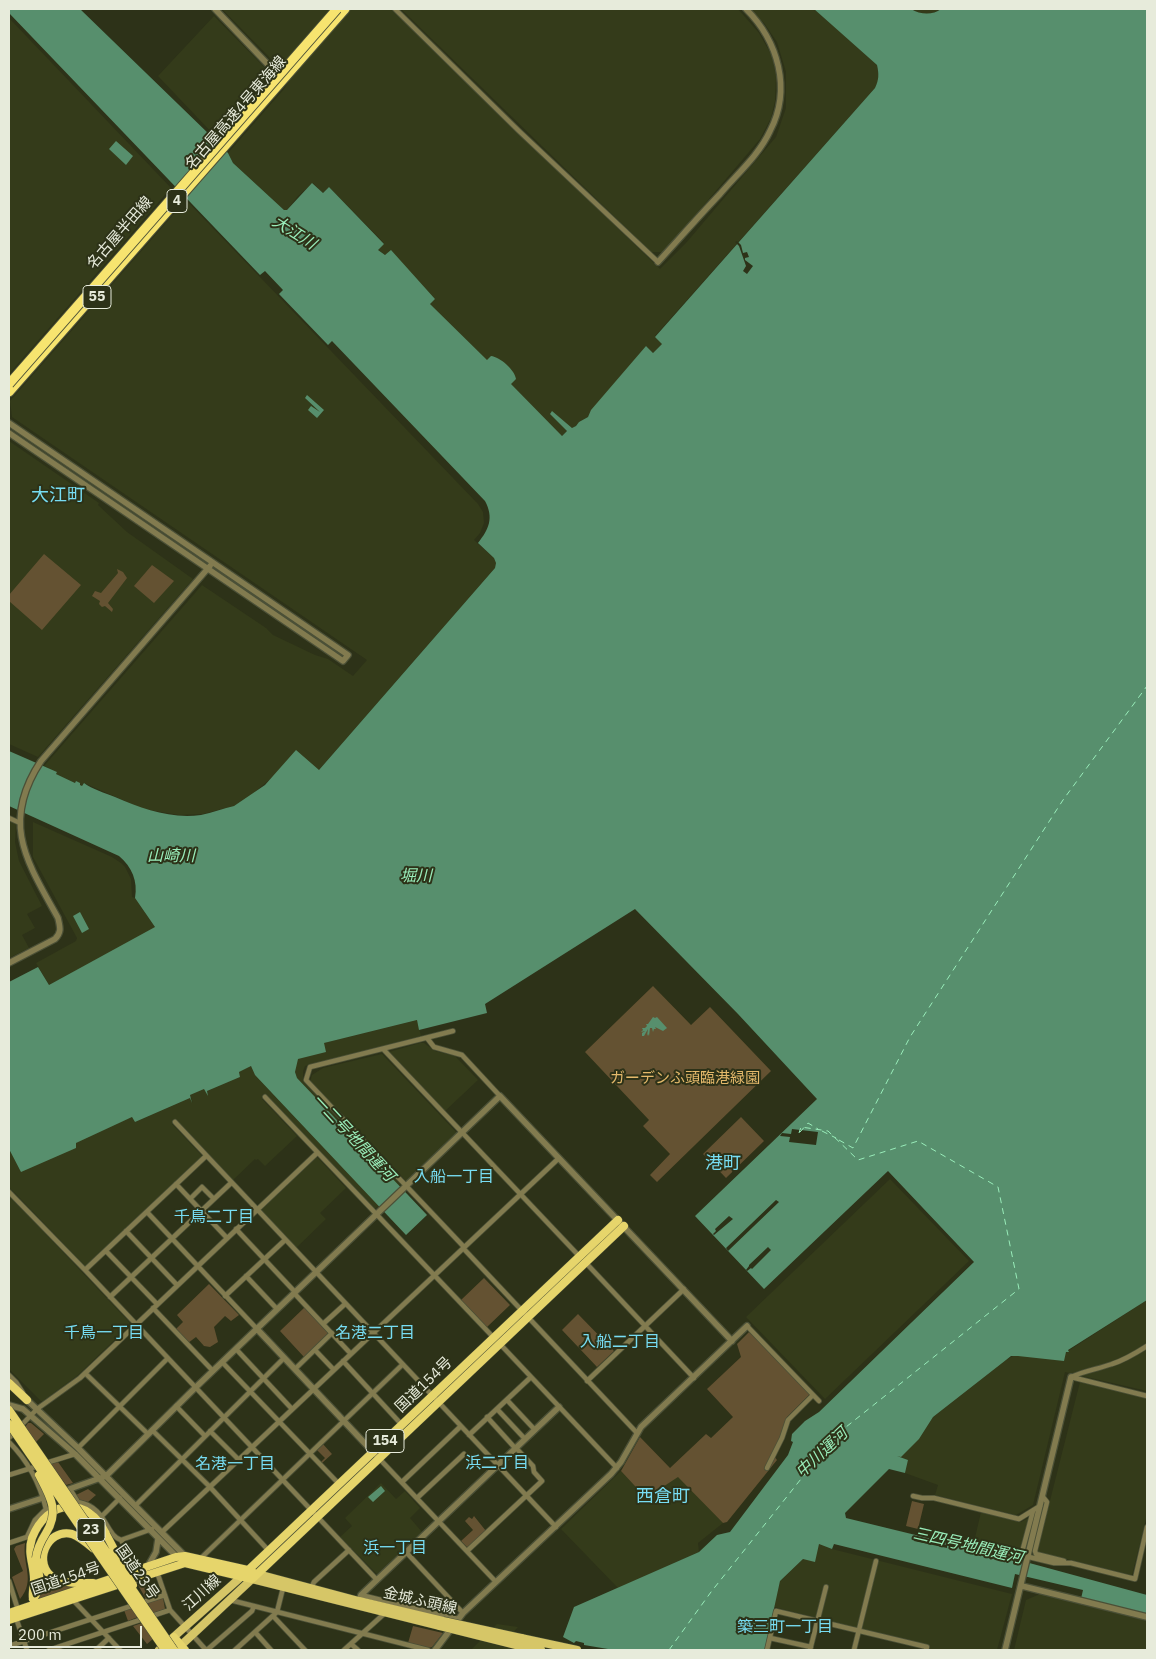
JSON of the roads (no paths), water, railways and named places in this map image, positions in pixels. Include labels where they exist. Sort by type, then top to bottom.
[{"type":"highway","name":"名古屋高速4号東海線","points":[[9,385],[337,9]]},
{"type":"highway","name":"名古屋高速4号東海線","points":[[9,394],[347,9]]},
{"type":"highway","name":"国道154号","points":[[241,1577],[339,1484],[376,1455],[621,1223]]},
{"type":"highway","points":[[9,1383],[27,1400]]},
{"type":"highway","name":"国道154号","points":[[13,1615],[27,1607],[176,1556],[241,1577],[255,1576],[317,1517],[402,1425],[435,1399]]},
{"type":"highway","name":"国道23号","points":[[9,1410],[144,1607],[179,1649]]},
{"type":"highway","name":"国道23号","points":[[9,1424],[166,1650]]},
{"type":"highway","name":"23","points":[[26,1449],[49,1495],[54,1513],[53,1520],[37,1551],[36,1558],[40,1582],[36,1595],[27,1607]]},
{"type":"highway","name":"23","points":[[33,1598],[34,1580],[30,1546],[37,1527],[48,1515],[70,1506],[82,1508],[95,1516],[124,1566],[144,1607]]},
{"type":"highway","name":"23","points":[[98,1552],[80,1538],[68,1534],[56,1536],[45,1546],[43,1558],[49,1574],[53,1577],[75,1583],[100,1583]]},
{"type":"highway","name":"国道154号","points":[[13,1615],[74,1600],[157,1572],[185,1559],[200,1559],[248,1570],[255,1576]]},
{"type":"highway","points":[[174,1637],[179,1649]]},
{"type":"main road","name":"名古屋半田線","points":[[9,385],[65,317],[333,9]]},
{"type":"main road","name":"名古屋半田線","points":[[9,394],[347,9]]},
{"type":"main road","name":"金城ふ頭線","points":[[255,1576],[283,1588],[385,1613],[520,1642],[577,1650]]},
{"type":"main road","name":"金城ふ頭線","points":[[255,1576],[360,1598],[441,1624]]},
{"type":"main road","name":"江川線","points":[[179,1649],[255,1576]]},
{"type":"main road","name":"江川線","points":[[160,1650],[241,1577]]},
{"type":"main road","name":"金城ふ頭線","points":[[520,1642],[541,1650]]},
{"type":"street","points":[[215,9],[277,74]]},
{"type":"street","points":[[395,9],[519,131],[658,262],[757,152],[768,136],[775,120],[781,88],[776,57],[766,34],[746,9]]},
{"type":"street","points":[[9,423],[348,655],[343,662],[9,433]]},
{"type":"street","points":[[9,963],[44,946],[60,934],[58,918],[27,860],[22,844],[20,823],[27,786],[41,761],[213,563]]},
{"type":"street","points":[[9,818],[20,823]]},
{"type":"street","points":[[453,1031],[384,1050],[310,1067],[306,1080],[637,1433]]},
{"type":"street","points":[[427,1038],[434,1047],[462,1055],[732,1341]]},
{"type":"street","points":[[384,1050],[694,1378]]},
{"type":"street","points":[[9,1509],[103,1477],[500,1096]]},
{"type":"street","points":[[265,1097],[378,1213],[434,1275],[617,1468]]},
{"type":"street","points":[[175,1122],[372,1334],[556,1527]]},
{"type":"street","points":[[9,1438],[37,1409],[85,1373],[317,1152]]},
{"type":"street","points":[[85,1270],[206,1156]]},
{"type":"street","points":[[162,1532],[559,1158]]},
{"type":"street","points":[[110,1297],[231,1183]]},
{"type":"street","points":[[176,1184],[227,1238]]},
{"type":"street","points":[[190,1199],[202,1187],[214,1199]]},
{"type":"street","points":[[9,1192],[377,1580]]},
{"type":"street","points":[[147,1212],[496,1582]]},
{"type":"street","points":[[236,1229],[351,1354]]},
{"type":"street","points":[[126,1231],[177,1286]]},
{"type":"street","points":[[225,1296],[285,1240]]},
{"type":"street","points":[[106,1251],[213,1371]]},
{"type":"street","points":[[246,1276],[277,1309]]},
{"type":"street","points":[[587,1381],[684,1289]]},
{"type":"street","points":[[323,1324],[345,1304]]},
{"type":"street","points":[[435,1650],[458,1618],[617,1468],[637,1433],[747,1326],[819,1401]]},
{"type":"street","points":[[295,1369],[332,1333]]},
{"type":"street","points":[[1006,1650],[1071,1378],[1082,1372],[1128,1358],[1147,1346]]},
{"type":"street","points":[[236,1349],[292,1409]]},
{"type":"street","points":[[315,1350],[334,1370]]},
{"type":"street","points":[[9,1475],[77,1451],[168,1358]]},
{"type":"street","points":[[136,1505],[284,1358]]},
{"type":"street","points":[[343,1361],[402,1425]]},
{"type":"street","points":[[222,1362],[339,1484]]},
{"type":"street","points":[[200,1559],[402,1365]]},
{"type":"street","points":[[85,1373],[210,1488],[269,1551]]},
{"type":"street","points":[[9,1375],[16,1382],[27,1400],[103,1477],[136,1505],[185,1559]]},
{"type":"street","points":[[469,1434],[531,1377]]},
{"type":"street","points":[[1071,1378],[1147,1396]]},
{"type":"street","points":[[766,1468],[782,1438],[788,1420],[813,1395]]},
{"type":"street","points":[[507,1400],[535,1430]]},
{"type":"street","points":[[9,1405],[23,1408],[77,1451]]},
{"type":"street","points":[[176,1406],[205,1436]]},
{"type":"street","points":[[360,1598],[438,1521],[559,1407]]},
{"type":"street","points":[[497,1409],[525,1439]]},
{"type":"street","points":[[467,1551],[542,1481],[534,1472],[533,1466],[487,1417]]},
{"type":"street","points":[[402,1482],[461,1426]]},
{"type":"street","points":[[210,1431],[239,1460]]},
{"type":"street","points":[[9,1442],[21,1454],[29,1468],[46,1509],[35,1520],[27,1537],[9,1543]]},
{"type":"street","points":[[417,1498],[464,1454]]},
{"type":"street","points":[[103,1477],[120,1498],[176,1556]]},
{"type":"street","points":[[70,1489],[78,1502],[87,1504],[102,1516],[112,1534],[121,1540],[138,1569]]},
{"type":"street","points":[[913,1496],[934,1498],[1019,1519],[1041,1506]]},
{"type":"street","points":[[1043,1497],[1047,1502],[1035,1551],[1036,1554],[1135,1578],[1147,1527]]},
{"type":"street","points":[[102,1516],[120,1498]]},
{"type":"street","points":[[975,1544],[1022,1556],[1033,1511]]},
{"type":"street","points":[[121,1540],[152,1530]]},
{"type":"street","points":[[148,1566],[156,1552],[158,1539]]},
{"type":"street","points":[[312,1588],[314,1582],[348,1550]]},
{"type":"street","points":[[406,1552],[463,1613]]},
{"type":"street","points":[[1029,1558],[1054,1563],[1071,1563]]},
{"type":"street","points":[[855,1650],[876,1561]]},
{"type":"street","points":[[157,1572],[170,1610],[206,1650],[252,1611],[254,1606]]},
{"type":"street","points":[[9,1581],[13,1615],[27,1650]]},
{"type":"street","points":[[1022,1586],[1147,1617]]},
{"type":"street","points":[[770,1638],[811,1649],[826,1587]]},
{"type":"street","points":[[238,1649],[275,1614],[283,1588]]},
{"type":"street","points":[[9,1646],[165,1594]]},
{"type":"street","points":[[360,1598],[458,1618]]},
{"type":"street","points":[[74,1600],[120,1650]]},
{"type":"street","points":[[229,1600],[254,1606],[275,1614],[428,1650]]},
{"type":"street","points":[[49,1650],[170,1610]]},
{"type":"street","points":[[767,1650],[776,1611],[927,1648],[926,1650]]},
{"type":"street","points":[[344,1650],[385,1613]]},
{"type":"street","points":[[275,1614],[305,1650]]},
{"type":"street","points":[[255,1632],[271,1650]]},
{"type":"street","points":[[96,1650],[109,1638]]},
{"type":"street","points":[[351,1644],[358,1650]]},
{"type":"water","points":[[9,9],[80,9],[228,153],[233,163],[284,210],[287,210],[312,183],[323,193],[329,187],[384,244],[378,250],[385,255],[391,250],[435,299],[430,304],[487,360],[491,356],[495,357],[503,361],[510,368],[516,379],[511,384],[562,436],[567,431],[550,414],[552,411],[572,428],[576,426],[588,417],[591,410],[646,346],[653,353],[662,344],[655,337],[875,88],[878,77],[877,65],[814,9],[911,9],[927,14],[941,9],[1147,9],[1147,1300],[1068,1350],[1069,1352],[1066,1352],[1064,1361],[1011,1356],[933,1417],[919,1439],[901,1457],[897,1456],[908,1460],[905,1473],[889,1469],[845,1513],[846,1518],[1022,1561],[1147,1595],[1147,1620],[1080,1603],[1083,1590],[1015,1574],[1012,1588],[834,1544],[832,1549],[819,1544],[815,1562],[803,1559],[780,1581],[765,1650],[614,1650],[584,1645],[584,1643],[576,1641],[574,1643],[563,1637],[574,1607],[699,1552],[717,1535],[730,1532],[788,1455],[793,1442],[791,1441],[792,1434],[805,1421],[819,1412],[974,1262],[888,1171],[764,1289],[695,1216],[817,1099],[738,1014],[635,909],[485,1004],[487,1013],[419,1030],[417,1020],[324,1043],[326,1052],[298,1059],[295,1072],[297,1078],[427,1215],[406,1235],[255,1075],[251,1066],[239,1072],[240,1077],[207,1091],[208,1096],[204,1089],[190,1095],[192,1103],[190,1098],[135,1122],[132,1117],[76,1143],[76,1148],[21,1172],[9,1149],[9,982],[38,967],[49,985],[155,927],[135,898],[135,880],[131,870],[119,856],[9,806],[9,751],[57,772],[56,774],[75,783],[76,781],[82,786],[84,783],[125,801],[157,812],[190,816],[234,806],[265,785],[296,750],[319,770],[495,568],[496,563],[494,558],[478,543],[485,533],[490,518],[485,501],[332,341],[328,345],[279,294],[283,290],[265,271],[260,275],[9,13]]},
{"type":"water","points":[[116,141],[133,156],[126,165],[109,149]]},
{"type":"water","points":[[307,395],[324,410],[317,418],[308,410],[311,406],[320,412],[305,398]]},
{"type":"water","points":[[80,912],[89,929],[82,933],[73,916]]},
{"type":"water","points":[[653,1017],[657,1017],[667,1028],[663,1031],[655,1027],[656,1029],[653,1032],[652,1028],[650,1028],[649,1036],[648,1034],[647,1036],[648,1029],[644,1036],[642,1036],[642,1033],[645,1031],[641,1032],[642,1028],[647,1026],[646,1024]]},
{"type":"water","points":[[381,1486],[385,1491],[373,1502],[368,1497]]},
{"type":"district","name":"大江町","points":[[58,496]]},
{"type":"district","name":"港町","points":[[723,1164]]},
{"type":"district","name":"入船一丁目","points":[[454,1177]]},
{"type":"district","name":"千鳥二丁目","points":[[214,1217]]},
{"type":"district","name":"千鳥一丁目","points":[[104,1333]]},
{"type":"district","name":"名港二丁目","points":[[375,1333]]},
{"type":"district","name":"入船二丁目","points":[[620,1342]]},
{"type":"district","name":"浜二丁目","points":[[497,1463]]},
{"type":"district","name":"名港一丁目","points":[[235,1464]]},
{"type":"district","name":"西倉町","points":[[663,1497]]},
{"type":"district","name":"浜一丁目","points":[[395,1548]]},
{"type":"district","name":"築三町一丁目","points":[[785,1627]]},
{"type":"water label","name":"大江川","points":[[294,233]]},
{"type":"water label","name":"山崎川","points":[[171,856]]},
{"type":"water label","name":"堀川","points":[[416,876]]},
{"type":"water label","name":"一二号地間運河","points":[[353,1138]]},
{"type":"water label","name":"中川運河","points":[[822,1453]]},
{"type":"water label","name":"三四号地間運河","points":[[968,1546]]},
{"type":"park label","name":"ガーデンふ頭臨港緑園","points":[[685,1079]]}]
